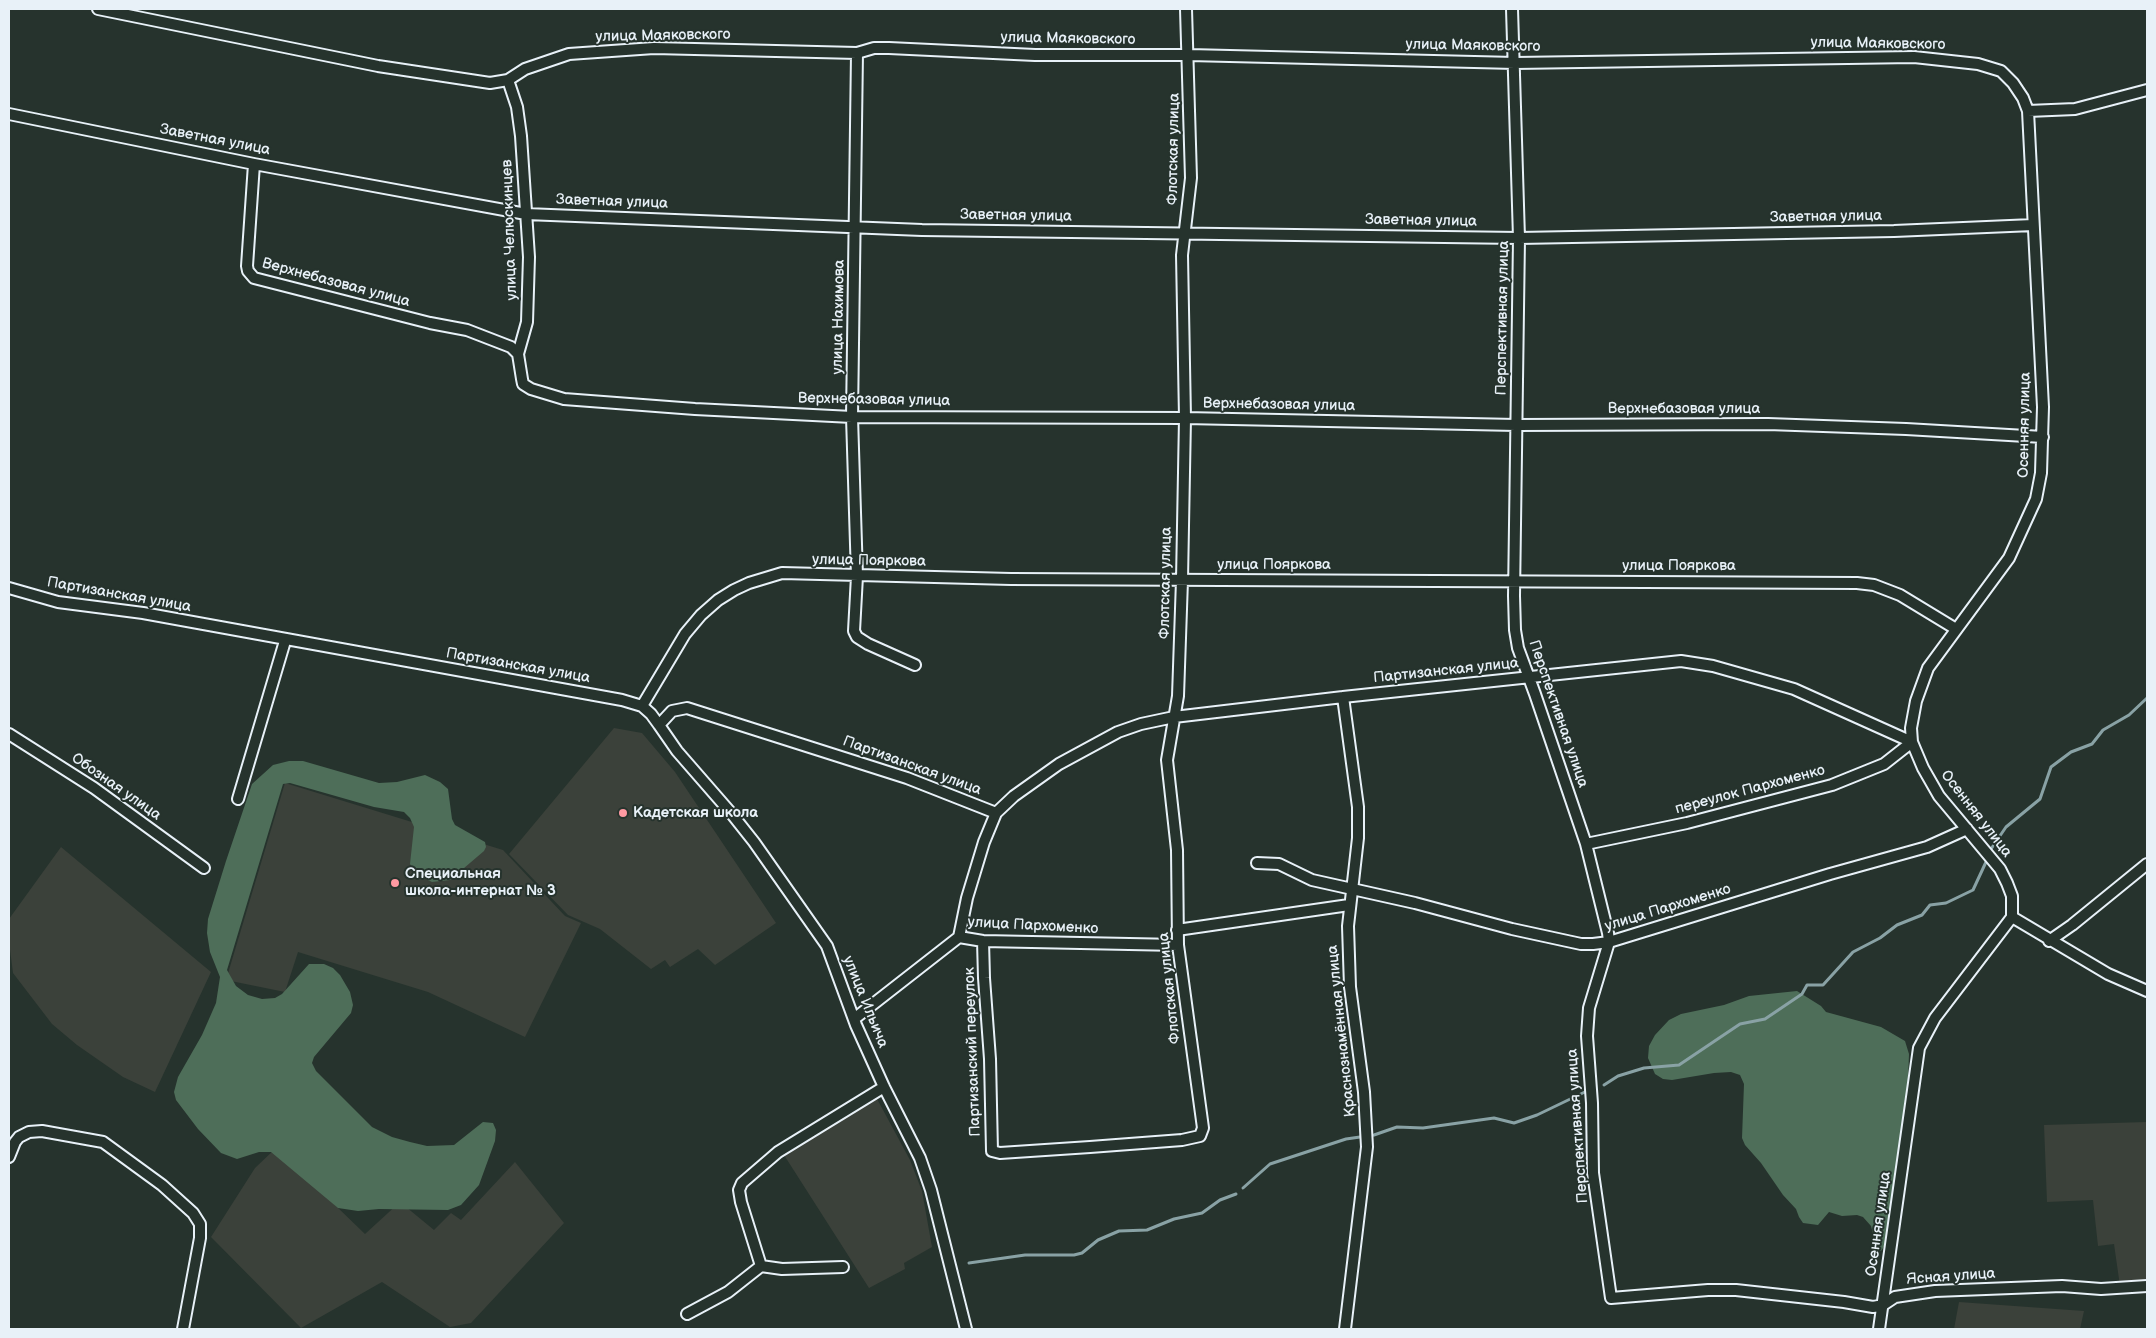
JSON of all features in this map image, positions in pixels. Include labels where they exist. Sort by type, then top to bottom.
[{"type":"street","name":"улица Маяковского","points":[[98,9],[378,66],[490,83],[508,80],[525,68],[569,54],[616,50],[765,49],[857,53],[874,48],[889,48],[1035,54],[1189,55],[1515,63],[1738,58],[1914,57],[1978,64],[2001,71],[2013,83],[2023,98],[2028,112]]},
{"type":"street","name":"Флотская улица","points":[[1182,1140],[1200,1136],[1203,1128],[1178,945],[1177,850],[1166,760],[1179,680],[1182,580],[1185,418],[1182,255],[1191,178],[1189,55],[1186,9]]},
{"type":"street","name":"Перспективная улица","points":[[1512,9],[1520,238],[1514,580],[1518,648],[1586,844],[1607,922],[1609,942],[1589,1008],[1587,1036],[1592,1103],[1593,1173],[1612,1298]]},
{"type":"street","name":"улица Нахимова","points":[[857,53],[852,417],[857,576],[854,631],[857,637],[915,665]]},
{"type":"street","name":"улица Челюскинцев","points":[[508,80],[514,93],[519,117],[529,257],[525,335],[518,354],[522,379]]},
{"type":"street","points":[[2028,112],[2075,109],[2147,90]]},
{"type":"street","name":"Осенняя улица","points":[[1879,1329],[1919,1048],[1935,1018],[2012,917],[2012,896],[2000,869],[1939,796],[1923,768],[1912,742],[1912,714],[1931,663],[2009,558],[2036,499],[2041,473],[2043,437],[2028,112]]},
{"type":"street","name":"Заветная улица","points":[[9,114],[254,164],[526,214],[1009,232],[1520,238],[1894,231],[2033,225]]},
{"type":"street","name":"Верхнебазовая улица","points":[[254,164],[247,266],[248,271],[254,278],[430,323],[467,330],[511,347],[518,354]]},
{"type":"street","name":"Верхнебазовая улица","points":[[522,379],[523,384],[531,389],[564,399],[695,409],[852,417],[1185,418],[1516,425],[1768,424],[1906,429],[2043,437]]},
{"type":"street","name":"улица Пояркова","points":[[642,706],[685,634],[718,600],[749,582],[782,573],[857,576],[1182,580],[1857,582],[1874,585],[1900,596],[1956,630]]},
{"type":"street","name":"Партизанская улица","points":[[9,588],[58,602],[143,614],[556,687],[622,700],[642,706]]},
{"type":"street","points":[[238,799],[285,640]]},
{"type":"street","name":"Партизанская улица","points":[[959,937],[967,898],[984,842],[996,813],[1014,796],[1082,750],[1133,727],[1174,717],[1681,661],[1751,675],[1794,689],[1912,742]]},
{"type":"street","name":"Краснознамённая улица","points":[[1343,697],[1358,807],[1358,838],[1348,926],[1350,987],[1366,1123],[1367,1147],[1345,1329]]},
{"type":"street","points":[[642,706],[659,724]]},
{"type":"street","name":"Партизанская улица","points":[[659,724],[672,711],[687,708],[907,778],[996,813]]},
{"type":"street","name":"улица Ильича","points":[[659,724],[677,752],[731,813],[812,923],[826,946],[854,1019],[884,1087],[920,1158],[931,1190],[966,1329]]},
{"type":"street","name":"Обозная улица","points":[[9,734],[94,788],[204,868]]},
{"type":"street","name":"переулок Пархоменко","points":[[1586,844],[1687,823],[1824,787],[1884,764],[1912,742]]},
{"type":"street","name":"улица Пархоменко","points":[[1257,863],[1279,864],[1312,880],[1581,944],[1609,942],[1830,874],[1927,847],[1967,829]]},
{"type":"street","points":[[2049,940],[2086,915],[2147,864]]},
{"type":"street","points":[[1177,930],[1349,905]]},
{"type":"street","points":[[2012,917],[2108,974],[2147,991]]},
{"type":"street","name":"улица Пархоменко","points":[[854,1019],[959,937],[984,942],[1178,945]]},
{"type":"street","name":"Партизанский переулок","points":[[984,942],[984,978],[992,1104],[992,1151],[1000,1153],[1182,1140]]},
{"type":"street","points":[[760,1266],[741,1202],[739,1190],[742,1183],[778,1152],[884,1087]]},
{"type":"street","points":[[9,1157],[12,1141],[29,1132],[42,1131],[103,1142],[162,1185],[193,1213],[200,1224],[200,1238],[183,1329]]},
{"type":"street","points":[[688,1314],[728,1292],[760,1266],[782,1269],[843,1267]]},
{"type":"street","name":"Ясная улица","points":[[1612,1298],[1708,1290],[1736,1290],[1844,1302],[1863,1306],[1883,1305],[1895,1296],[1934,1290],[2062,1286],[2101,1289],[2147,1286]]},
{"type":"shaded area","name":"Кадетская школа","points":[[614,728],[642,733],[675,772],[776,923],[715,965],[698,949],[670,967],[665,960],[651,969],[600,929],[568,915],[509,854]]},
{"type":"shaded area","name":"Специальная школа-интернат № 3","points":[[285,783],[503,850],[565,916],[581,923],[525,1037],[428,992],[298,952],[285,992],[226,980]]},
{"type":"shaded area","points":[[61,847],[211,972],[155,1092],[123,1077],[77,1045],[52,1024],[13,973],[9,942],[9,919]]},
{"type":"shaded area","points":[[876,1097],[910,1160],[922,1191],[932,1247],[904,1263],[905,1269],[869,1288],[784,1155]]},
{"type":"shaded area","points":[[2147,1122],[2147,1284],[2120,1286],[2114,1244],[2098,1246],[2093,1200],[2047,1202],[2044,1125]]},
{"type":"shaded area","points":[[276,1148],[365,1234],[400,1202],[434,1230],[451,1213],[461,1220],[515,1162],[564,1223],[471,1323],[450,1327],[382,1282],[301,1328],[211,1237],[255,1168]]},
{"type":"shaded area","points":[[1959,1302],[2084,1311],[2080,1329],[1954,1329]]},
{"type":"green space","points":[[289,761],[303,761],[379,783],[397,782],[425,775],[440,782],[448,789],[452,819],[455,825],[485,842],[486,847],[484,851],[450,880],[432,882],[417,875],[410,864],[414,827],[410,818],[404,812],[374,807],[290,783],[283,784],[227,970],[236,986],[248,995],[262,999],[275,998],[282,994],[309,964],[324,964],[333,968],[340,975],[350,992],[353,1005],[351,1013],[314,1057],[312,1063],[316,1071],[372,1127],[392,1137],[427,1146],[454,1145],[483,1122],[493,1123],[496,1130],[495,1141],[479,1185],[461,1205],[448,1210],[379,1209],[358,1211],[338,1208],[271,1152],[259,1152],[237,1159],[221,1153],[198,1129],[176,1100],[174,1092],[178,1077],[202,1035],[216,1003],[220,977],[210,952],[207,933],[208,919],[226,861],[252,784],[273,765]]},
{"type":"green space","points":[[1797,991],[1821,1006],[1826,1012],[1881,1027],[1905,1041],[1909,1054],[1908,1082],[1887,1242],[1881,1251],[1877,1249],[1871,1226],[1863,1217],[1857,1215],[1842,1216],[1829,1212],[1818,1225],[1803,1223],[1796,1209],[1783,1195],[1761,1163],[1745,1145],[1742,1138],[1744,1084],[1740,1075],[1731,1072],[1672,1080],[1663,1079],[1655,1074],[1648,1058],[1649,1046],[1655,1035],[1669,1020],[1681,1014],[1724,1005],[1749,996]]},
{"type":"waterway","points":[[1991,849],[2006,827],[2040,799],[2051,767],[2071,752],[2092,744],[2103,730],[2129,715],[2147,698]]},
{"type":"waterway","points":[[1604,1085],[1618,1076],[1644,1068],[1679,1065],[1740,1024],[1765,1019],[1802,994],[1807,985],[1823,985],[1853,952],[1880,938],[1897,925],[1922,915],[1930,905],[1946,903],[1973,890],[1986,862]]},
{"type":"waterway","points":[[1243,1188],[1270,1164],[1346,1139],[1374,1135],[1397,1127],[1423,1128],[1494,1118],[1514,1123],[1537,1115],[1589,1090]]},
{"type":"waterway","points":[[969,1263],[1025,1255],[1074,1255],[1082,1253],[1098,1240],[1119,1231],[1147,1230],[1174,1219],[1202,1213],[1220,1200],[1236,1194]]},
{"type":"place","name":"Кадетская школа","points":[[623,813]]},
{"type":"place","name":"Специальная школа-интернат № 3","points":[[395,883]]}]
